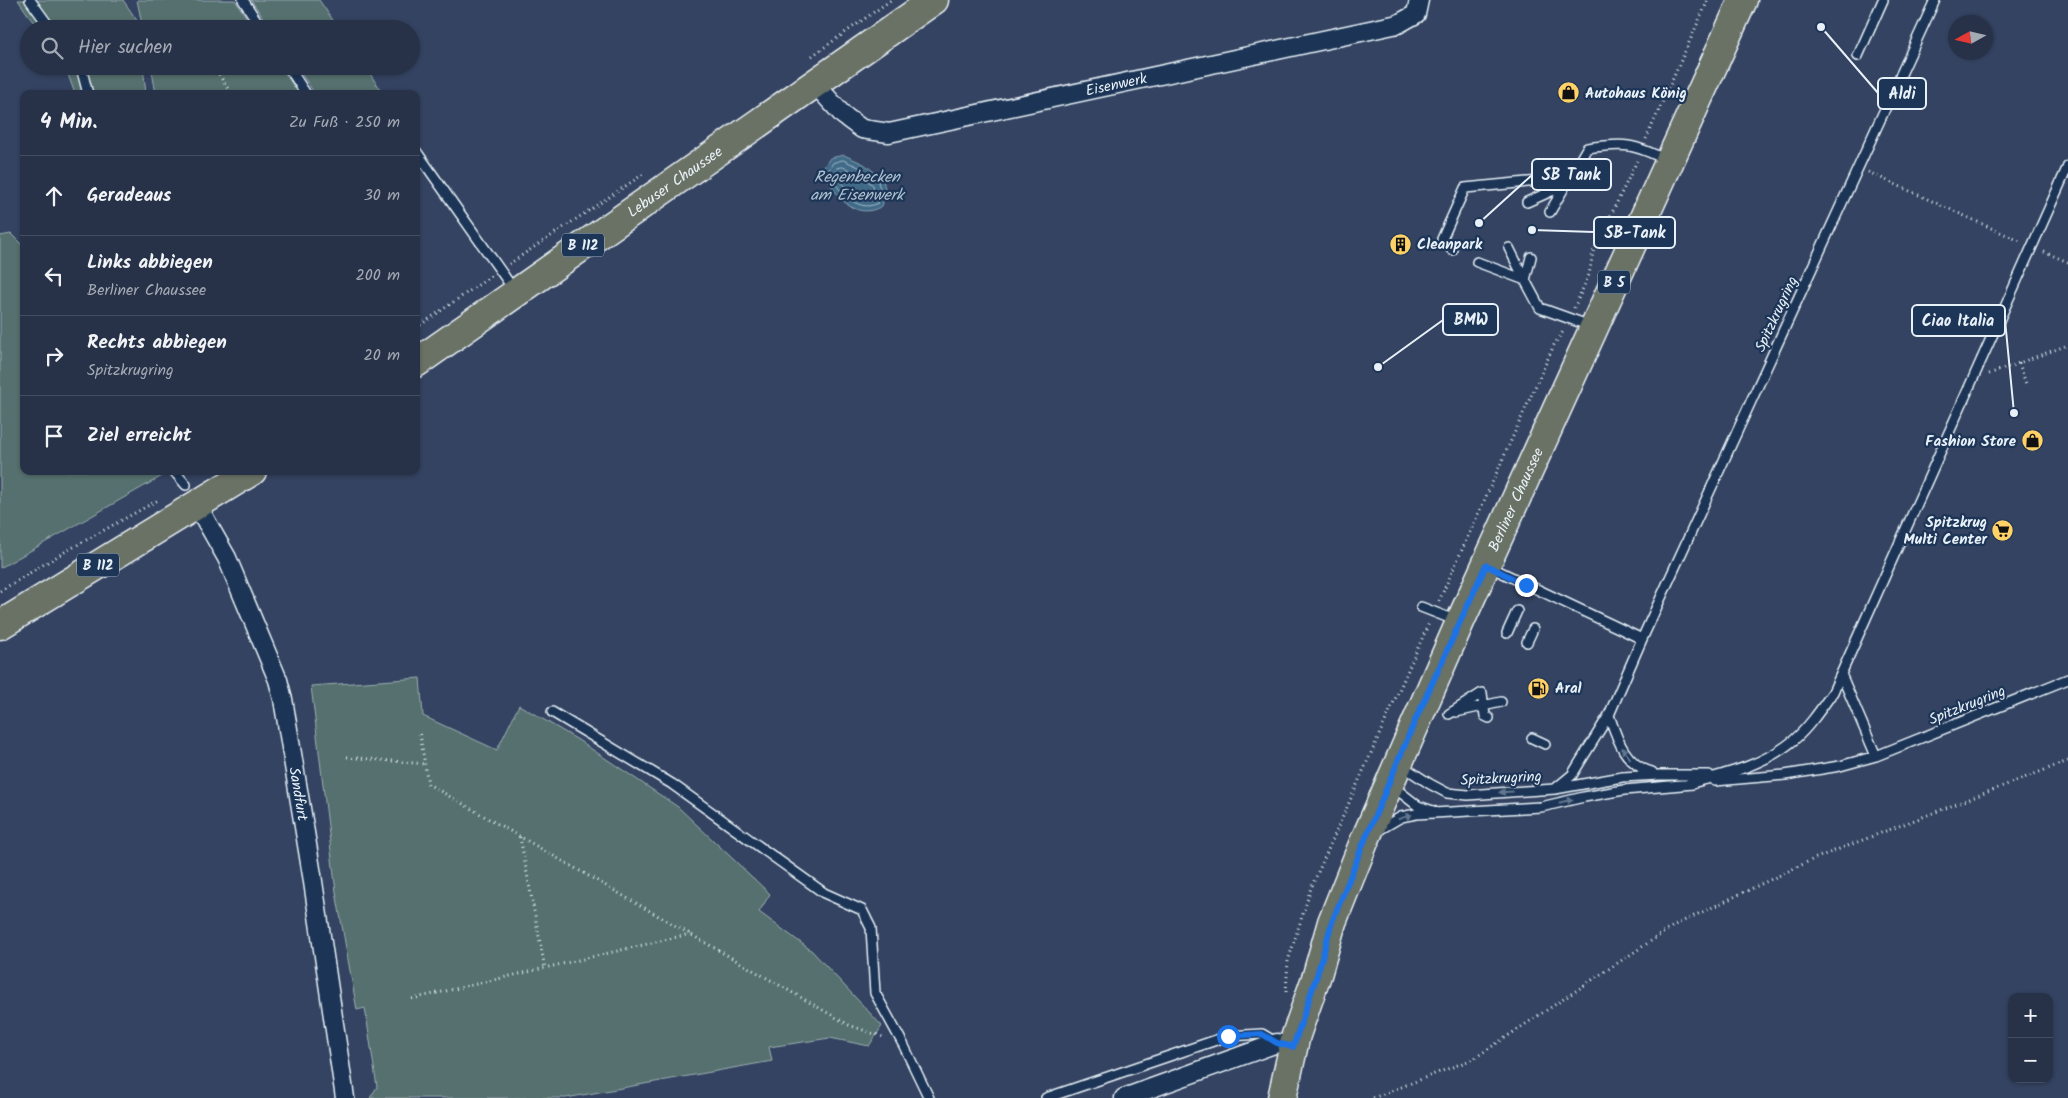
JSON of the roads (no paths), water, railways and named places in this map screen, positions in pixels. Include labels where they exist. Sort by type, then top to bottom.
[{"type":"main road","name":"Lebuser Chaussee","points":[[420,360],[934,0]]},
{"type":"main road","name":"Berliner Chaussee","points":[[1480,563],[1576,321],[1656,155],[1727,0]]},
{"type":"main road","name":"Berliner Chaussee","points":[[1282,1098],[1289,1042],[1303,970],[1317,917],[1448,617],[1480,563],[1656,155],[1743,0]]},
{"type":"main road","name":"B 112","points":[[0,625],[191,495],[242,475]]},
{"type":"main road","name":"Berliner Chaussee","points":[[1289,1042],[1317,975],[1332,922],[1391,772],[1414,723],[1448,617]]},
{"type":"street","name":"Eisenwerk","points":[[815,84],[843,115],[862,129],[890,133],[1398,24],[1416,14],[1419,0]]},
{"type":"street","name":"Sandfurt","points":[[191,495],[227,558],[282,693],[312,875],[345,1098]]},
{"type":"street","points":[[1124,1098],[1289,1042]]},
{"type":"lane","points":[[30,0],[44,20]]},
{"type":"lane","points":[[243,0],[256,20]]},
{"type":"lane","points":[[1858,56],[1883,0]]},
{"type":"lane","name":"Spitzkrugring","points":[[1555,789],[1572,775],[1609,715],[1642,639],[1935,0]]},
{"type":"lane","points":[[83,75],[87,90]]},
{"type":"lane","points":[[294,75],[303,90]]},
{"type":"lane","points":[[1550,212],[1587,148],[1618,144],[1656,155]]},
{"type":"lane","points":[[420,157],[515,292]]},
{"type":"lane","name":"Spitzkrugring","points":[[1688,784],[1747,767],[1766,759],[1794,740],[1814,719],[1833,692],[2068,166]]},
{"type":"lane","points":[[1527,202],[1568,182]]},
{"type":"lane","points":[[1452,250],[1442,239],[1465,188],[1568,182]]},
{"type":"lane","points":[[1509,248],[1540,308],[1576,321]]},
{"type":"lane","points":[[1525,280],[1531,258]]},
{"type":"lane","points":[[1477,262],[1525,280]]},
{"type":"lane","points":[[177,475],[191,495]]},
{"type":"lane","points":[[1480,563],[1642,639]]},
{"type":"lane","points":[[1421,607],[1448,617]]},
{"type":"lane","points":[[1507,633],[1517,611]]},
{"type":"lane","points":[[1527,642],[1533,629]]},
{"type":"lane","points":[[1841,674],[1876,756]]},
{"type":"lane","name":"Spitzkrugring","points":[[1364,842],[1381,827],[1401,817],[1416,814],[1541,807],[1616,792],[1785,775],[1840,766],[1876,756],[2068,679]]},
{"type":"lane","points":[[1489,718],[1485,716],[1484,706],[1482,693],[1449,714],[1484,706],[1501,702]]},
{"type":"lane","points":[[552,712],[672,784],[824,893],[862,910],[871,928],[875,993],[903,1044],[929,1098]]},
{"type":"lane","name":"Spitzkrugring","points":[[1609,715],[1623,752],[1640,769],[1659,775]]},
{"type":"lane","points":[[1532,738],[1545,744]]},
{"type":"lane","name":"Spitzkrugring","points":[[1391,772],[1430,784],[1447,793],[1468,795],[1555,789],[1622,777],[1659,775],[1785,775]]},
{"type":"lane","name":"Spitzkrugring","points":[[1391,772],[1418,806],[1438,812]]},
{"type":"lane","points":[[1046,1098],[1228,1036],[1262,1034],[1289,1042]]},
{"type":"water","name":"Regenbecken am Eisenwerk","points":[[844,155],[864,164],[883,179],[886,194],[882,206],[862,211],[853,208],[845,203],[832,187],[823,168],[830,158]]},
{"type":"place","name":"Aldi","points":[[1821,27]]},
{"type":"place","name":"Autohaus König","points":[[1569,93]]},
{"type":"place","name":"SB Tank","points":[[1479,223]]},
{"type":"place","name":"SB-Tank","points":[[1532,230]]},
{"type":"place","name":"Cleanpark","points":[[1401,244]]},
{"type":"place","name":"BMW","points":[[1378,367]]},
{"type":"place","name":"Ciao Italia","points":[[2014,413]]},
{"type":"place","name":"Fashion Store","points":[[2032,441]]},
{"type":"place","name":"Spitzkrug Multi Center","points":[[2003,531]]},
{"type":"place","name":"Aral","points":[[1539,688]]}]
